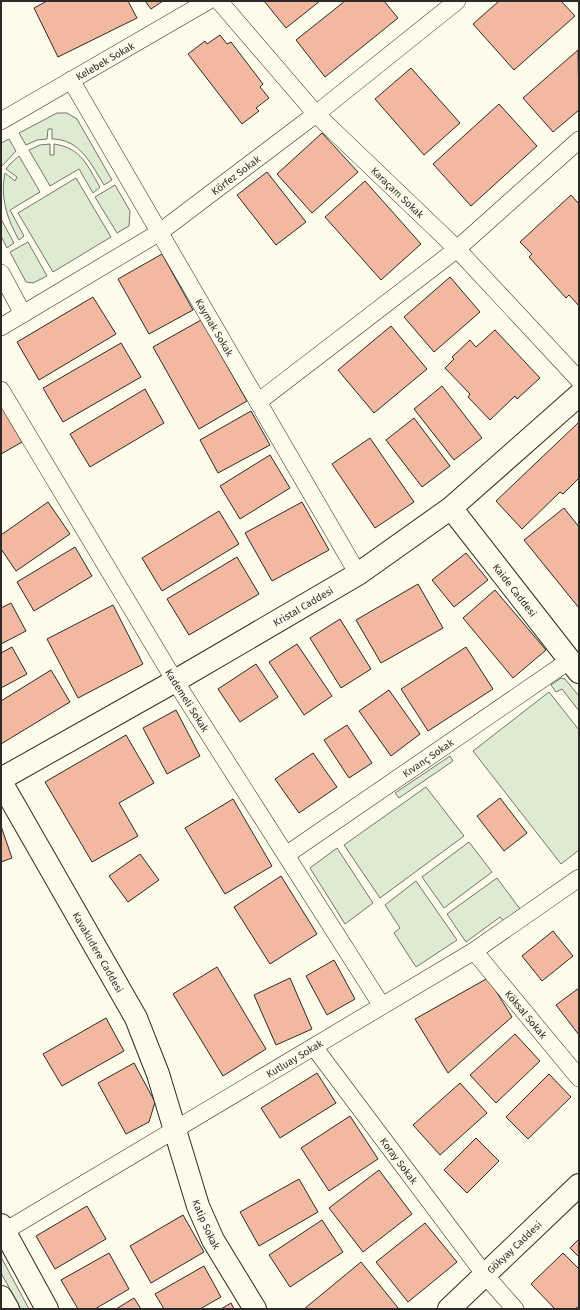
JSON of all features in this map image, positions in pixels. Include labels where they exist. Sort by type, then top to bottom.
[{"type":"street","name":"Kelebek Sokak","points":[[1,120],[208,1]]},
{"type":"street","name":"Karaçam Sokak","points":[[219,1],[316,114],[458,249],[579,380]]},
{"type":"street","name":"Körfez Sokak","points":[[1,327],[160,232],[316,114],[457,1]]},
{"type":"street","name":"Kaymak Sokak","points":[[71,80],[358,574]]},
{"type":"street","points":[[258,402],[458,249],[579,140]]},
{"type":"street","points":[[1,273],[23,314]]},
{"type":"street","name":"Kademeli Sokak","points":[[1,390],[176,681],[382,1006]]},
{"type":"street","name":"Kristal Caddesi","points":[[1,779],[176,681],[358,574],[451,508],[579,395]]},
{"type":"street","name":"Kaide Caddesi","points":[[451,508],[575,666]]},
{"type":"street","name":"Kıvanç Sokak","points":[[286,855],[575,666]]},
{"type":"street","name":"Kavaklıdere Caddesi","points":[[1,782],[136,1018],[158,1074],[176,1130]]},
{"type":"street","name":"Kutluay Sokak","points":[[3,1228],[176,1130],[474,951],[579,878]]},
{"type":"street","name":"Köksal Sokak","points":[[474,951],[579,1078]]},
{"type":"street","name":"Koray Sokak","points":[[314,1047],[485,1275],[515,1309]]},
{"type":"street","name":"Katip Sokak","points":[[176,1130],[198,1206],[213,1240],[255,1309]]},
{"type":"street","name":"Gökyay Caddesi","points":[[449,1309],[579,1185]]},
{"type":"street","points":[[3,1228],[47,1309]]},
{"type":"street","points":[[1,1297],[8,1309]]},
{"type":"green space","points":[[57,113],[67,113],[77,119],[112,180],[104,185],[84,154],[70,143],[52,139],[52,129],[48,129],[47,139],[37,140],[26,145],[19,133]]},
{"type":"green space","points":[[9,139],[16,151],[1,167],[1,143]]},
{"type":"green space","points":[[50,144],[50,155],[54,155],[54,144],[71,149],[83,159],[100,187],[93,193],[79,169],[50,186],[29,150],[40,145]]},
{"type":"green space","points":[[19,156],[40,192],[10,210],[24,236],[19,240],[8,216],[3,191],[5,173],[15,181],[17,177],[6,169]]},
{"type":"green space","points":[[76,178],[111,237],[53,272],[18,213]]},
{"type":"green space","points":[[115,185],[130,211],[129,226],[117,233],[95,197]]},
{"type":"green space","points":[[1,219],[14,243],[7,248],[1,236]]},
{"type":"green space","points":[[28,242],[47,276],[33,283],[26,282],[10,252]]},
{"type":"green space","points":[[561,678],[565,679],[579,696],[579,711],[562,689],[556,692],[551,685]]},
{"type":"green space","points":[[549,692],[579,730],[579,850],[561,864],[473,751]]},
{"type":"green space","points":[[450,756],[453,761],[399,798],[395,793]]},
{"type":"green space","points":[[426,787],[464,836],[380,898],[344,845]]},
{"type":"green space","points":[[469,842],[492,872],[444,908],[422,877]]},
{"type":"green space","points":[[337,848],[373,903],[345,924],[310,868]]},
{"type":"green space","points":[[497,878],[520,909],[504,922],[500,917],[466,942],[447,914]]},
{"type":"green space","points":[[416,881],[457,940],[416,967],[394,933],[400,928],[385,905]]},
{"type":"green space","points":[[1,1257],[29,1309],[21,1309],[1,1273]]},
{"type":"building","points":[[47,1],[128,1],[137,18],[58,57],[34,8]]},
{"type":"building","points":[[145,1],[163,1],[151,9]]},
{"type":"building","points":[[264,1],[320,1],[286,28]]},
{"type":"building","points":[[345,1],[384,1],[398,18],[325,77],[296,40]]},
{"type":"building","points":[[499,1],[561,1],[575,16],[514,70],[473,24]]},
{"type":"building","points":[[220,35],[227,44],[231,42],[263,84],[260,87],[269,98],[256,108],[259,111],[242,124],[188,54],[205,41],[207,44]]},
{"type":"building","points":[[578,50],[579,110],[553,132],[523,98]]},
{"type":"building","points":[[411,68],[460,123],[424,155],[375,99]]},
{"type":"building","points":[[499,104],[537,146],[471,206],[433,164]]},
{"type":"building","points":[[322,133],[358,172],[312,213],[277,174]]},
{"type":"building","points":[[267,172],[306,222],[276,245],[237,195]]},
{"type":"building","points":[[365,181],[421,244],[381,280],[325,217]]},
{"type":"building","points":[[571,195],[579,204],[579,306],[569,295],[566,298],[529,257],[532,254],[520,242]]},
{"type":"building","points":[[162,254],[193,310],[149,334],[118,279]]},
{"type":"building","points":[[450,277],[480,312],[434,352],[404,317]]},
{"type":"building","points":[[93,297],[116,334],[39,380],[17,342]]},
{"type":"building","points":[[201,320],[247,401],[199,429],[153,347]]},
{"type":"building","points":[[391,326],[427,369],[374,413],[338,370]]},
{"type":"building","points":[[495,330],[540,378],[517,399],[515,396],[490,420],[468,397],[470,394],[445,368],[454,359],[452,357],[470,340],[476,347]]},
{"type":"building","points":[[121,343],[141,377],[63,422],[43,388]]},
{"type":"building","points":[[442,386],[482,438],[454,460],[414,409]]},
{"type":"building","points":[[145,389],[164,423],[90,467],[70,434]]},
{"type":"building","points":[[1,406],[22,442],[1,454]]},
{"type":"building","points":[[251,411],[270,445],[218,473],[200,440]]},
{"type":"building","points":[[414,418],[450,466],[422,487],[386,440]]},
{"type":"building","points":[[579,422],[579,478],[563,494],[560,492],[522,529],[496,501]]},
{"type":"building","points":[[370,438],[414,502],[375,528],[332,464]]},
{"type":"building","points":[[270,455],[290,488],[240,519],[220,486]]},
{"type":"building","points":[[48,502],[70,534],[16,571],[1,549],[1,535]]},
{"type":"building","points":[[302,502],[329,550],[272,581],[245,533]]},
{"type":"building","points":[[564,508],[579,527],[579,608],[524,540]]},
{"type":"building","points":[[219,511],[239,544],[162,591],[142,558]]},
{"type":"building","points":[[75,547],[92,576],[34,611],[17,582]]},
{"type":"building","points":[[466,553],[488,580],[454,607],[432,580]]},
{"type":"building","points":[[237,557],[259,594],[189,635],[167,599]]},
{"type":"building","points":[[418,584],[443,628],[381,663],[356,620]]},
{"type":"building","points":[[495,590],[546,650],[513,678],[463,618]]},
{"type":"building","points":[[11,603],[26,631],[1,644],[1,608]]},
{"type":"building","points":[[113,605],[143,664],[78,698],[47,639]]},
{"type":"building","points":[[340,619],[371,669],[341,688],[310,638]]},
{"type":"building","points":[[297,644],[332,696],[304,715],[269,662]]},
{"type":"building","points":[[12,647],[27,674],[1,688],[1,653]]},
{"type":"building","points":[[466,647],[493,689],[428,731],[401,689]]},
{"type":"building","points":[[256,664],[278,697],[240,722],[218,689]]},
{"type":"building","points":[[51,670],[70,702],[1,744],[1,701]]},
{"type":"building","points":[[389,690],[420,734],[391,756],[359,711]]},
{"type":"building","points":[[176,710],[200,756],[167,774],[143,728]]},
{"type":"building","points":[[347,725],[372,763],[349,778],[324,740]]},
{"type":"building","points":[[126,735],[154,783],[119,803],[138,836],[92,862],[45,782]]},
{"type":"building","points":[[313,753],[337,787],[299,813],[275,779]]},
{"type":"building","points":[[500,798],[527,833],[504,851],[477,816]]},
{"type":"building","points":[[233,799],[272,866],[225,894],[185,828]]},
{"type":"building","points":[[1,826],[12,858],[1,862]]},
{"type":"building","points":[[140,854],[159,880],[128,902],[109,876]]},
{"type":"building","points":[[281,876],[317,934],[270,964],[234,907]]},
{"type":"building","points":[[553,931],[573,956],[542,981],[522,956]]},
{"type":"building","points":[[334,960],[355,999],[327,1015],[306,976]]},
{"type":"building","points":[[217,967],[266,1049],[223,1076],[173,994]]},
{"type":"building","points":[[290,978],[312,1029],[276,1045],[254,995]]},
{"type":"building","points":[[488,978],[512,1017],[448,1073],[415,1019]]},
{"type":"building","points":[[579,988],[579,1035],[556,1005]]},
{"type":"building","points":[[106,1018],[124,1051],[62,1086],[43,1054]]},
{"type":"building","points":[[515,1034],[540,1061],[496,1103],[470,1075]]},
{"type":"building","points":[[134,1063],[155,1102],[149,1122],[126,1134],[98,1083]]},
{"type":"building","points":[[317,1073],[336,1103],[280,1138],[261,1108]]},
{"type":"building","points":[[549,1074],[571,1097],[528,1139],[506,1117]]},
{"type":"building","points":[[460,1083],[487,1113],[440,1155],[413,1125]]},
{"type":"building","points":[[350,1116],[378,1159],[329,1191],[301,1148]]},
{"type":"building","points":[[476,1138],[499,1161],[467,1193],[444,1170]]},
{"type":"building","points":[[379,1170],[412,1214],[363,1252],[329,1208]]},
{"type":"building","points":[[299,1179],[318,1212],[259,1246],[240,1212]]},
{"type":"building","points":[[87,1206],[106,1239],[55,1269],[36,1236]]},
{"type":"building","points":[[183,1215],[204,1252],[151,1283],[130,1246]]},
{"type":"building","points":[[322,1220],[343,1252],[290,1287],[269,1255]]},
{"type":"building","points":[[425,1223],[457,1262],[408,1302],[376,1262]]},
{"type":"building","points":[[579,1239],[579,1257],[570,1248]]},
{"type":"building","points":[[109,1253],[129,1289],[95,1309],[78,1309],[61,1280]]},
{"type":"building","points":[[563,1253],[579,1269],[579,1306],[575,1309],[555,1309],[531,1284]]},
{"type":"building","points":[[361,1262],[399,1309],[304,1309]]},
{"type":"building","points":[[204,1266],[221,1297],[200,1309],[164,1309],[155,1294]]},
{"type":"building","points":[[134,1298],[141,1309],[116,1309]]},
{"type":"building","points":[[231,1303],[234,1309],[221,1309]]}]
